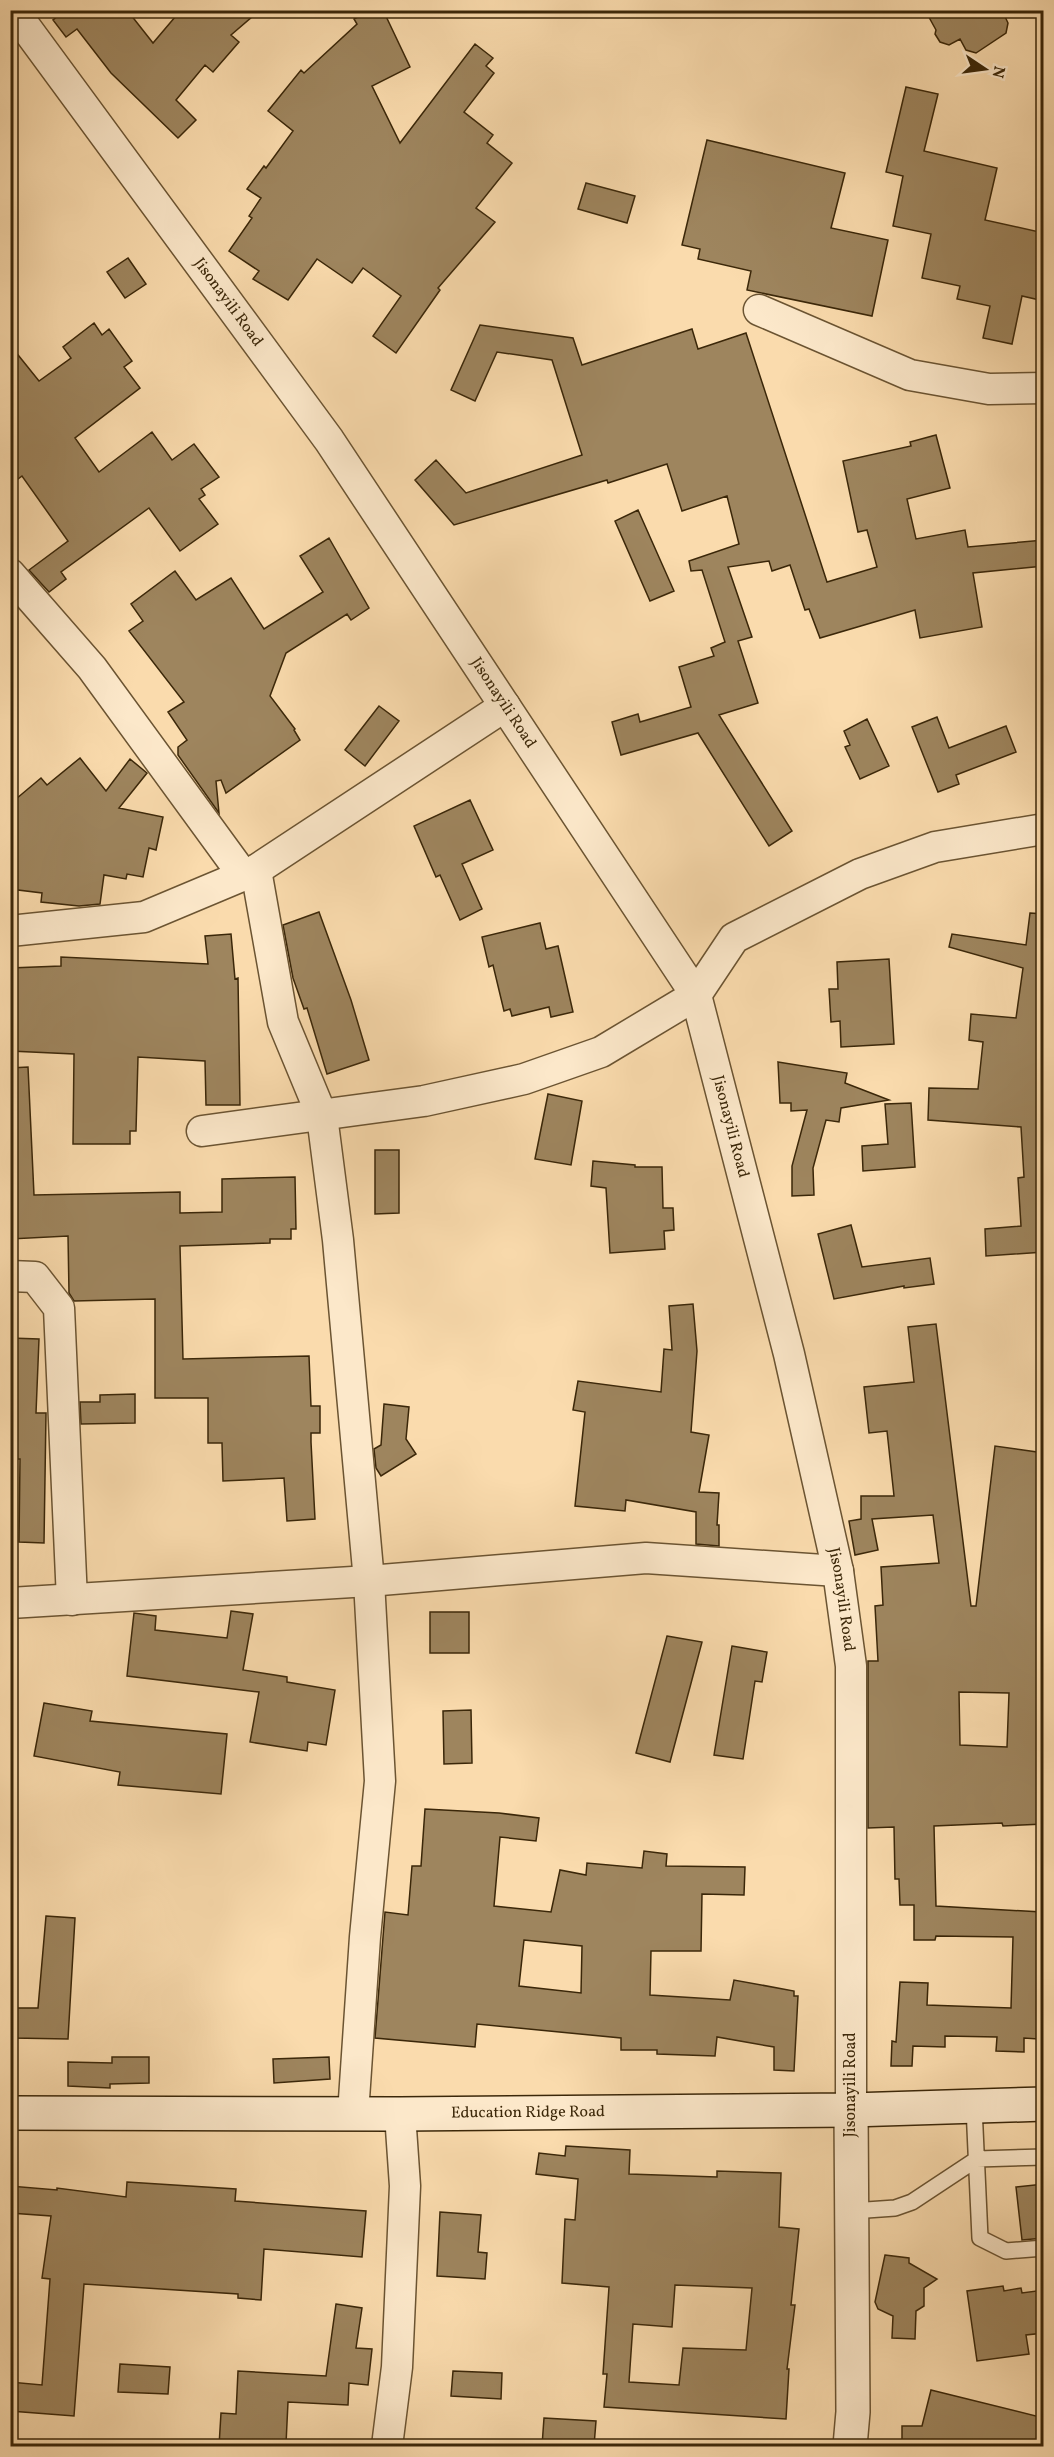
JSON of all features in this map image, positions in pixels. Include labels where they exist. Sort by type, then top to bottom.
[{"type":"main road","name":"Education Ridge Road","points":[[10,2113],[400,2114],[851,2110],[1044,2104]]},
{"type":"main road","name":"Jisonayili Road","points":[[850,2446],[853,2412],[851,2110]]},
{"type":"street","name":"Jisonayili Road","points":[[13,10],[329,440],[696,995],[789,1354],[838,1571],[851,1666],[851,2110]]},
{"type":"street","points":[[759,310],[910,375],[989,389],[1044,388]]},
{"type":"street","points":[[10,574],[92,668],[249,873],[283,1022],[322,1116],[338,1240],[369,1581],[380,1780],[365,1937],[353,2114]]},
{"type":"street","points":[[10,932],[144,917],[249,873],[505,706]]},
{"type":"street","points":[[202,1131],[424,1101],[524,1080],[601,1052],[696,995],[734,939],[860,874],[935,847],[1044,829]]},
{"type":"street","points":[[10,1276],[35,1277],[59,1308],[72,1600]]},
{"type":"street","points":[[10,1603],[369,1581],[646,1558],[838,1571]]},
{"type":"street","points":[[387,2446],[397,2367],[405,2186],[400,2114]]},
{"type":"lane","points":[[974,2107],[980,2238],[1006,2251],[1044,2248]]},
{"type":"lane","points":[[852,2211],[895,2208],[912,2202],[977,2159],[1044,2157]]},
{"type":"building","points":[[62,10],[127,10],[153,43],[181,10],[260,10],[231,35],[239,42],[213,72],[205,65],[176,100],[196,120],[178,138],[111,73],[77,29],[66,37],[53,20],[63,12]]},
{"type":"building","points":[[371,10],[383,10],[410,67],[372,86],[400,143],[475,44],[493,58],[486,66],[494,73],[464,112],[493,135],[487,143],[512,163],[476,208],[495,222],[438,288],[440,290],[396,353],[373,336],[401,296],[363,268],[352,283],[317,259],[288,300],[253,279],[259,271],[229,251],[252,218],[249,216],[261,198],[247,189],[264,166],[266,168],[293,131],[268,111],[301,70],[304,73],[357,24],[354,19]]},
{"type":"building","points":[[925,10],[1002,10],[1008,23],[1006,33],[976,53],[966,50],[960,39],[949,45],[940,42]]},
{"type":"building","points":[[906,87],[938,94],[924,151],[997,168],[985,220],[1044,233],[1044,301],[1022,296],[1012,344],[983,338],[990,306],[957,299],[960,286],[922,278],[931,234],[893,226],[903,176],[886,172]]},
{"type":"building","points":[[707,140],[845,173],[831,228],[888,240],[872,316],[747,290],[751,271],[698,259],[700,249],[682,245]]},
{"type":"building","points":[[586,183],[635,196],[627,223],[578,209]]},
{"type":"building","points":[[128,258],[146,284],[125,298],[107,272]]},
{"type":"building","points":[[94,323],[102,335],[109,329],[132,361],[124,367],[140,388],[75,438],[99,472],[152,432],[172,460],[194,444],[219,477],[201,489],[205,495],[199,499],[218,524],[180,551],[149,508],[61,572],[66,579],[49,592],[29,570],[68,541],[22,476],[10,485],[10,345],[39,381],[71,358],[63,347]]},
{"type":"building","points":[[480,325],[573,338],[582,365],[692,329],[698,349],[746,333],[827,582],[877,567],[867,530],[858,532],[843,461],[911,446],[910,442],[936,435],[950,488],[907,499],[916,539],[965,530],[968,547],[1044,540],[1044,566],[973,573],[982,627],[920,638],[915,610],[820,638],[809,609],[805,610],[790,565],[772,571],[769,561],[728,567],[752,637],[738,641],[758,703],[719,715],[792,831],[769,846],[698,733],[621,755],[612,722],[638,714],[640,722],[691,707],[679,667],[714,656],[711,648],[725,642],[702,570],[691,571],[689,561],[739,544],[727,496],[682,511],[667,464],[608,483],[607,480],[454,525],[415,480],[436,460],[466,493],[582,455],[552,360],[497,352],[475,401],[451,390]]},
{"type":"building","points":[[638,510],[674,591],[650,601],[615,521]]},
{"type":"building","points":[[329,538],[369,608],[351,620],[347,614],[286,653],[270,696],[295,729],[300,740],[226,793],[221,780],[216,781],[219,813],[178,755],[178,747],[187,740],[168,712],[184,702],[129,631],[143,621],[131,604],[175,571],[196,600],[231,578],[264,629],[323,592],[300,556]]},
{"type":"building","points":[[379,706],[399,721],[365,766],[345,750]]},
{"type":"building","points":[[937,717],[949,748],[1006,726],[1016,752],[956,775],[959,784],[938,792],[912,727]]},
{"type":"building","points":[[867,719],[889,766],[860,779],[845,747],[850,745],[844,731]]},
{"type":"building","points":[[80,758],[106,791],[130,759],[147,773],[119,808],[163,817],[156,850],[149,848],[143,877],[127,874],[126,879],[104,875],[100,904],[79,906],[41,902],[42,893],[10,889],[10,804],[41,778],[47,785]]},
{"type":"building","points":[[470,800],[493,850],[462,864],[482,909],[460,920],[440,875],[436,877],[414,826]]},
{"type":"building","points":[[319,912],[351,1000],[369,1060],[327,1074],[307,1008],[304,1009],[293,978],[283,925]]},
{"type":"building","points":[[1030,913],[1044,914],[1044,1252],[986,1256],[985,1229],[1021,1226],[1018,1178],[1024,1177],[1021,1127],[928,1120],[929,1088],[978,1089],[983,1042],[969,1040],[971,1014],[1016,1018],[1023,968],[949,947],[952,934],[1026,945]]},
{"type":"building","points":[[540,923],[546,949],[558,946],[573,1012],[551,1017],[549,1007],[512,1016],[510,1009],[504,1011],[493,965],[489,967],[482,937]]},
{"type":"building","points":[[231,934],[235,979],[238,978],[240,1105],[206,1105],[205,1061],[138,1057],[136,1131],[130,1131],[130,1144],[73,1144],[74,1054],[10,1051],[10,968],[61,966],[61,957],[208,964],[205,936]]},
{"type":"building","points":[[889,959],[894,1044],[841,1047],[840,1021],[831,1022],[829,989],[838,989],[837,962]]},
{"type":"building","points":[[778,1062],[847,1073],[845,1083],[889,1100],[841,1108],[839,1122],[826,1120],[813,1168],[814,1195],[792,1196],[792,1166],[807,1110],[791,1111],[791,1103],[780,1103]]},
{"type":"building","points":[[28,1067],[34,1195],[180,1192],[180,1213],[222,1212],[222,1179],[295,1177],[296,1229],[291,1229],[291,1239],[270,1239],[270,1243],[180,1246],[183,1359],[309,1356],[311,1406],[320,1406],[320,1433],[311,1433],[315,1519],[287,1521],[284,1478],[223,1481],[222,1443],[208,1443],[208,1398],[155,1398],[155,1299],[74,1301],[69,1293],[68,1236],[10,1239],[10,1068]]},
{"type":"building","points":[[548,1094],[582,1101],[571,1165],[535,1159]]},
{"type":"building","points":[[911,1103],[915,1167],[863,1171],[862,1146],[888,1144],[885,1104]]},
{"type":"building","points":[[375,1150],[399,1150],[399,1213],[375,1214]]},
{"type":"building","points":[[593,1161],[635,1165],[635,1167],[662,1167],[663,1208],[673,1208],[674,1230],[664,1231],[665,1249],[610,1253],[606,1188],[591,1186]]},
{"type":"building","points":[[851,1225],[862,1267],[930,1258],[934,1284],[904,1288],[904,1286],[834,1299],[818,1234]]},
{"type":"building","points":[[693,1304],[697,1351],[691,1432],[709,1435],[699,1492],[719,1493],[717,1525],[719,1525],[719,1546],[696,1544],[696,1512],[626,1500],[625,1511],[575,1506],[585,1412],[573,1410],[578,1381],[661,1392],[664,1349],[672,1350],[669,1306]]},
{"type":"building","points":[[936,1324],[971,1606],[976,1606],[995,1446],[1044,1453],[1044,1824],[934,1826],[936,1906],[1042,1912],[1038,2039],[1024,2038],[1024,2052],[996,2051],[997,2037],[945,2036],[945,2047],[913,2046],[912,2066],[891,2066],[892,2041],[896,2042],[900,1982],[928,1983],[927,2005],[1011,2008],[1013,1937],[936,1936],[935,1940],[914,1940],[914,1905],[900,1905],[899,1879],[895,1879],[894,1827],[868,1828],[868,1661],[878,1661],[875,1606],[883,1605],[881,1567],[939,1563],[933,1515],[872,1519],[878,1550],[855,1555],[849,1521],[861,1519],[861,1496],[894,1496],[887,1431],[869,1433],[864,1387],[914,1382],[908,1327]],"holes":[[[959,1692],[1009,1693],[1007,1747],[960,1745]]]},
{"type":"building","points":[[10,1338],[39,1339],[36,1413],[46,1413],[44,1543],[19,1542],[20,1459],[10,1459]]},
{"type":"building","points":[[135,1394],[135,1423],[81,1424],[80,1402],[100,1402],[100,1395]]},
{"type":"building","points":[[384,1404],[409,1407],[406,1439],[416,1454],[381,1476],[376,1468],[374,1449],[381,1445]]},
{"type":"building","points":[[231,1611],[253,1614],[243,1670],[287,1677],[287,1682],[335,1690],[326,1745],[308,1742],[307,1751],[250,1742],[259,1692],[127,1676],[134,1613],[156,1616],[155,1630],[227,1638]]},
{"type":"building","points":[[430,1612],[469,1612],[469,1653],[430,1653]]},
{"type":"building","points":[[667,1636],[702,1642],[670,1762],[636,1753]]},
{"type":"building","points":[[732,1646],[767,1652],[762,1682],[755,1681],[743,1759],[714,1755]]},
{"type":"building","points":[[44,1703],[92,1711],[90,1721],[227,1734],[221,1794],[118,1785],[120,1772],[34,1756]]},
{"type":"building","points":[[471,1710],[472,1763],[444,1764],[443,1711]]},
{"type":"building","points":[[425,1809],[499,1813],[539,1818],[536,1841],[500,1837],[494,1906],[551,1912],[560,1870],[586,1875],[587,1863],[642,1868],[644,1851],[667,1854],[666,1866],[745,1867],[744,1895],[702,1894],[701,1951],[651,1951],[650,1995],[730,2000],[734,1980],[794,1991],[794,1996],[798,1996],[794,2071],[774,2070],[774,2047],[717,2037],[715,2056],[657,2054],[657,2050],[621,2050],[621,2038],[477,2024],[475,2047],[375,2038],[385,1912],[408,1915],[412,1866],[421,1866]],"holes":[[[524,1940],[582,1946],[581,1993],[519,1986]]]},
{"type":"building","points":[[46,1916],[75,1918],[68,2039],[13,2038],[14,2008],[38,2008]]},
{"type":"building","points":[[112,2057],[149,2057],[149,2083],[110,2084],[110,2088],[68,2086],[68,2062],[112,2063]]},
{"type":"building","points":[[329,2057],[330,2079],[274,2083],[273,2059]]},
{"type":"building","points":[[566,2146],[630,2150],[629,2174],[717,2177],[717,2171],[781,2173],[779,2227],[799,2229],[791,2305],[795,2305],[787,2369],[789,2369],[786,2419],[604,2407],[607,2374],[603,2374],[609,2287],[562,2283],[565,2219],[575,2220],[578,2179],[536,2174],[539,2153],[565,2156]],"holes":[[[675,2285],[752,2288],[746,2350],[683,2348],[679,2385],[629,2382],[633,2324],[672,2327]]]},
{"type":"building","points":[[127,2182],[236,2189],[235,2201],[366,2211],[362,2257],[264,2249],[261,2300],[238,2298],[238,2294],[84,2284],[74,2416],[10,2411],[10,2382],[42,2385],[50,2279],[42,2278],[51,2216],[10,2213],[10,2186],[57,2190],[57,2188],[126,2197]]},
{"type":"building","points":[[1044,2184],[1044,2238],[1022,2240],[1016,2187]]},
{"type":"building","points":[[440,2212],[481,2215],[478,2252],[487,2253],[485,2279],[437,2276]]},
{"type":"building","points":[[885,2255],[909,2258],[909,2263],[937,2279],[924,2288],[924,2306],[916,2311],[915,2339],[892,2338],[893,2316],[878,2309],[875,2302]]},
{"type":"building","points":[[1003,2286],[1004,2291],[1021,2288],[1022,2293],[1044,2290],[1044,2333],[1026,2335],[1029,2354],[977,2361],[967,2291]]},
{"type":"building","points":[[336,2304],[362,2308],[356,2348],[372,2349],[368,2385],[349,2383],[348,2405],[288,2402],[286,2444],[253,2442],[253,2446],[219,2446],[221,2413],[236,2414],[238,2371],[326,2376]]},
{"type":"building","points":[[120,2364],[170,2367],[168,2394],[118,2392]]},
{"type":"building","points":[[453,2371],[502,2373],[501,2399],[451,2396]]},
{"type":"building","points":[[931,2390],[1044,2418],[1044,2446],[1017,2440],[1016,2446],[902,2446],[902,2426],[922,2426]]},
{"type":"building","points":[[544,2418],[596,2421],[594,2446],[542,2446]]}]
